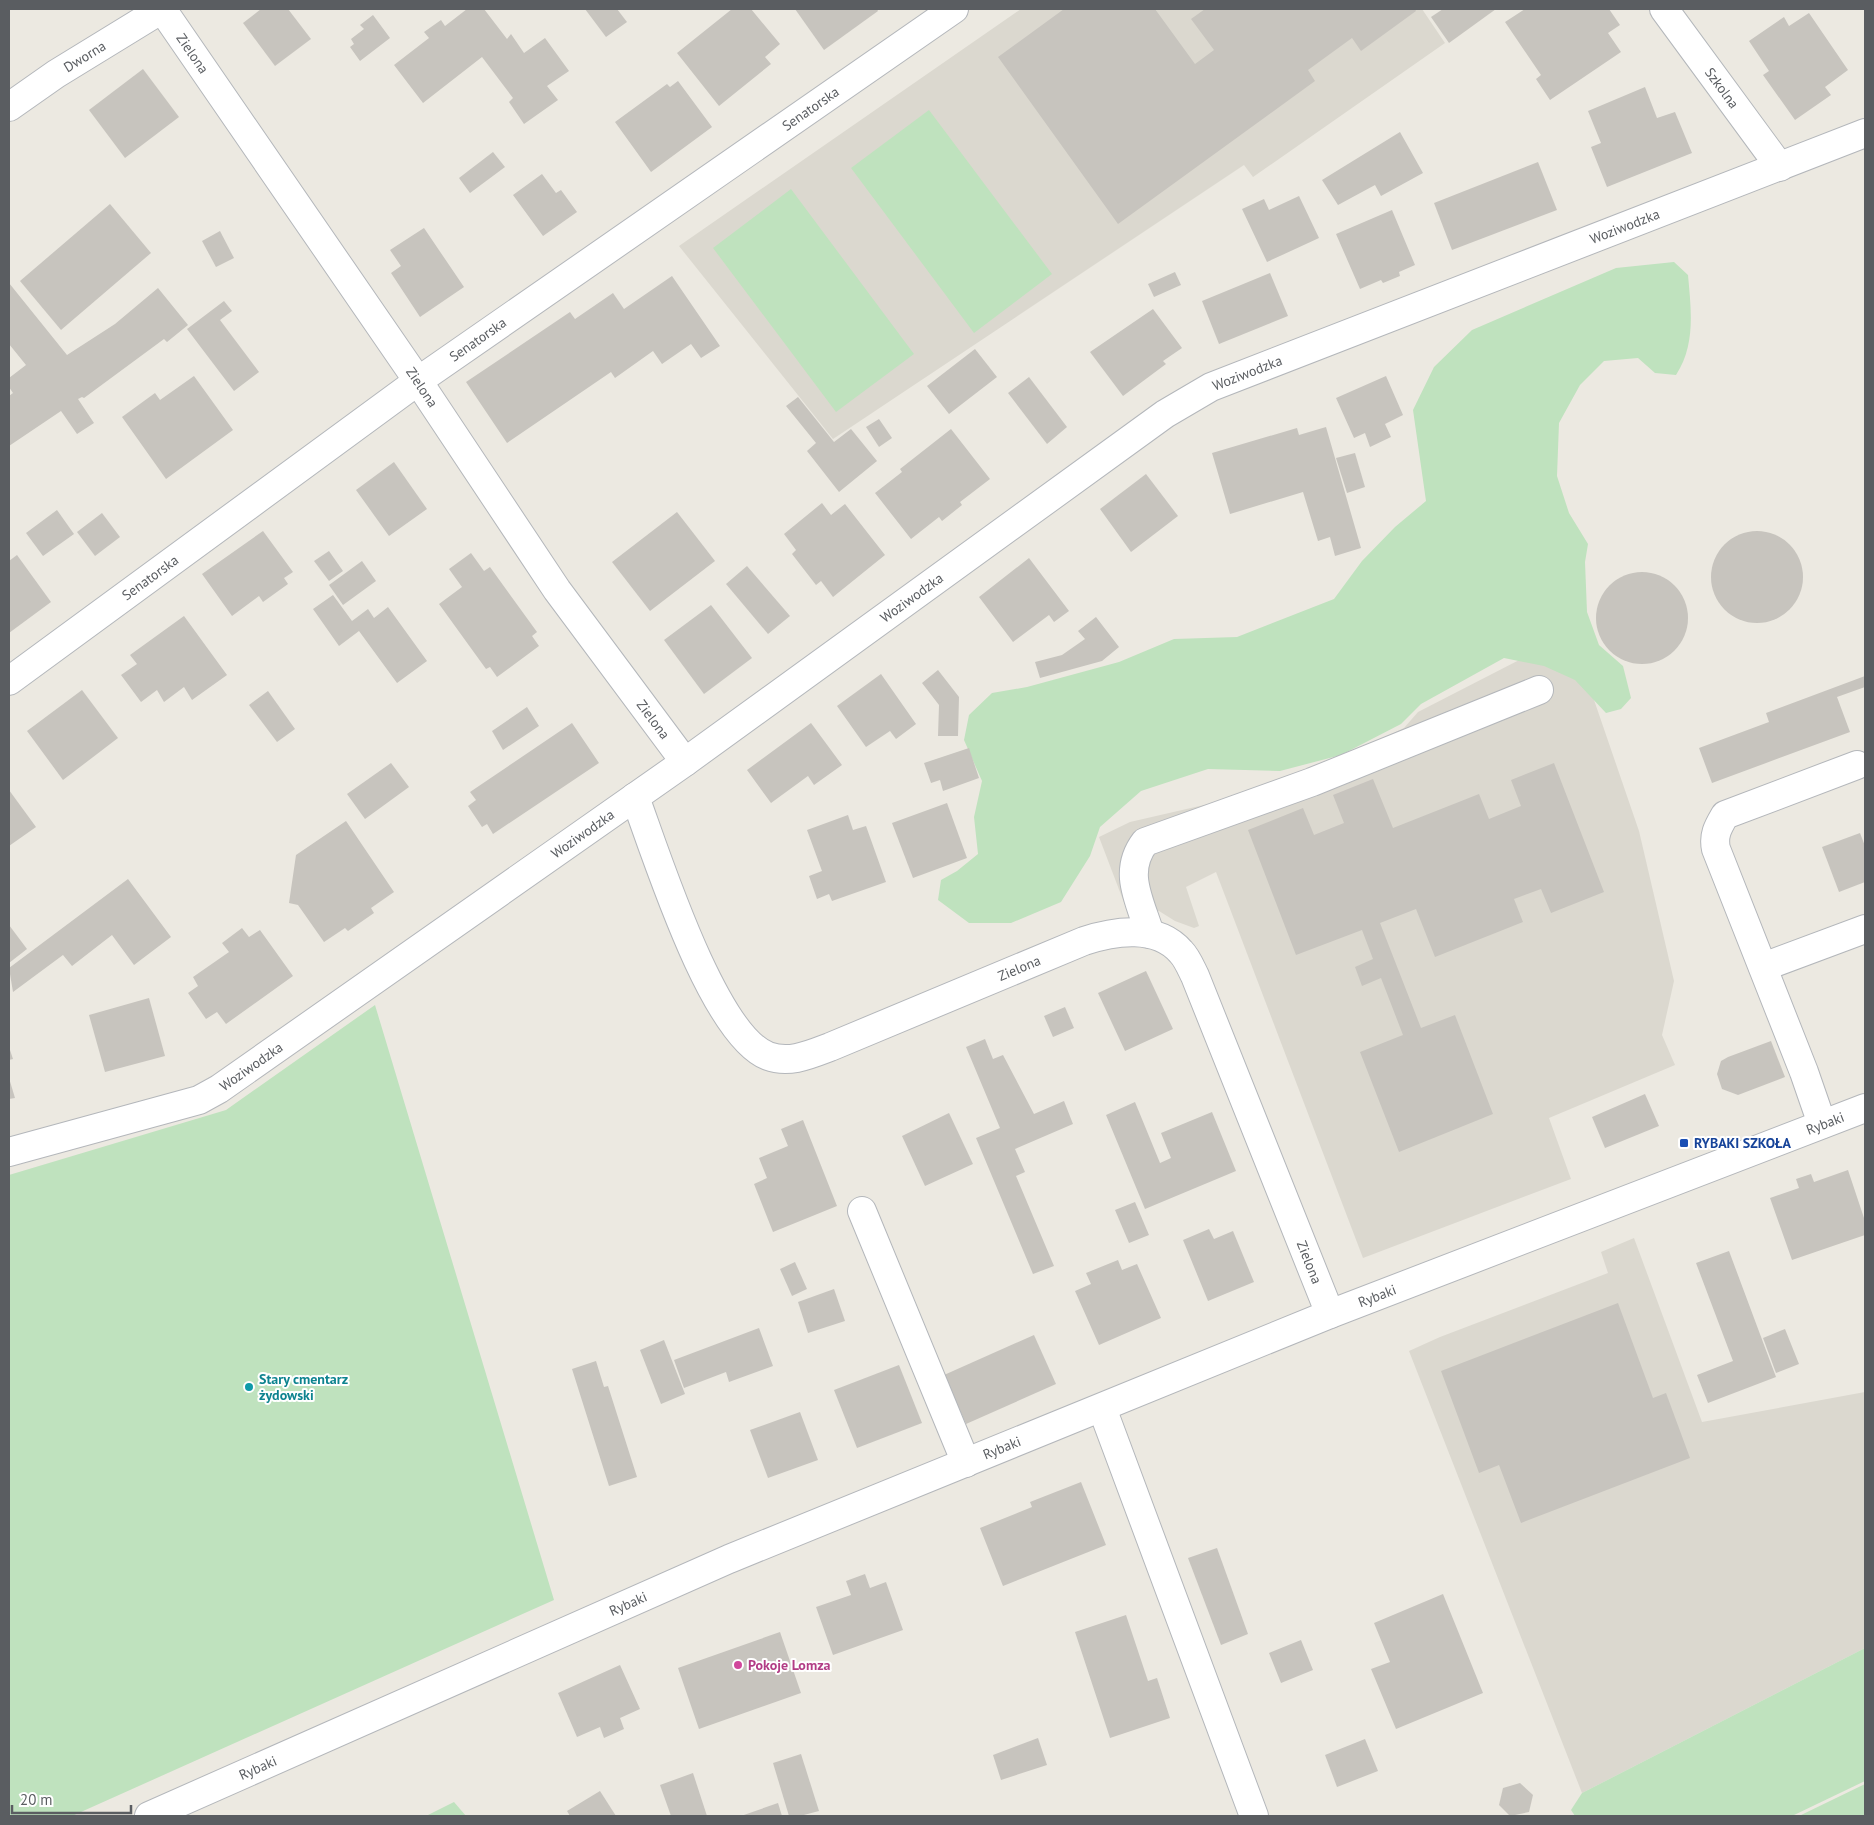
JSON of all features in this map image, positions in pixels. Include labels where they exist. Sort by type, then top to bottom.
[{"type":"street","name":"Dworna","points":[[9,107],[56,74],[162,9]]},
{"type":"street","name":"Zielona","points":[[162,9],[418,381],[557,590],[685,762]]},
{"type":"street","name":"Szkolna","points":[[1664,9],[1780,167]]},
{"type":"street","name":"Senatorska","points":[[9,681],[418,381],[937,13]]},
{"type":"street","name":"Woziwodzka","points":[[9,1152],[200,1100],[219,1089],[685,762],[1165,414],[1196,396],[1220,384],[1865,134]]},
{"type":"street","points":[[1150,934],[1132,876],[1134,862],[1145,842],[1312,782],[1539,690]]},
{"type":"street","points":[[1822,1124],[1804,1072],[1716,849],[1714,839],[1718,827],[1725,816],[1736,810],[1857,765]]},
{"type":"street","name":"Zielona","points":[[635,797],[679,915],[714,993],[739,1033],[751,1047],[768,1056],[786,1060],[801,1058],[1106,934],[1150,934],[1181,952],[1195,976],[1330,1314]]},
{"type":"street","points":[[1763,967],[1865,929]]},
{"type":"street","name":"Rybaki","points":[[149,1816],[730,1559],[1330,1314],[1865,1108]]},
{"type":"street","points":[[862,1211],[966,1463]]},
{"type":"street","points":[[1102,1408],[1254,1816]]},
{"type":"shaded area","points":[[1021,9],[1422,9],[1445,43],[1253,177],[1244,165],[833,439],[679,246]]},
{"type":"shaded area","points":[[1535,652],[1581,662],[1639,831],[1674,981],[1662,1035],[1675,1065],[1549,1118],[1571,1179],[1363,1258],[1216,872],[1186,887],[1199,926],[1194,928],[1175,921],[1159,911],[1128,913],[1099,837],[1130,822],[1230,799],[1328,764],[1404,728],[1418,712]]},
{"type":"shaded area","points":[[1634,1238],[1702,1422],[1865,1392],[1865,1648],[1582,1793],[1409,1351],[1440,1337],[1608,1273],[1601,1252]]},
{"type":"green space","points":[[929,110],[1052,274],[974,333],[851,168]]},
{"type":"green space","points":[[791,189],[914,354],[836,412],[713,248]]},
{"type":"green space","points":[[1674,262],[1688,275],[1691,314],[1687,352],[1676,375],[1655,373],[1638,358],[1604,361],[1580,385],[1559,423],[1557,476],[1569,513],[1588,544],[1585,562],[1587,612],[1599,645],[1623,666],[1631,698],[1621,709],[1606,713],[1575,680],[1544,666],[1504,658],[1421,704],[1401,724],[1341,755],[1280,771],[1208,769],[1141,791],[1100,827],[1090,856],[1061,902],[1011,923],[969,923],[938,900],[941,880],[957,871],[978,854],[974,817],[982,781],[964,740],[969,715],[992,693],[1027,687],[1119,662],[1174,639],[1237,637],[1334,599],[1362,561],[1395,527],[1426,501],[1413,410],[1434,367],[1472,330],[1616,268]]},
{"type":"green space","name":"Stary cmentarz żydowski","points":[[375,1005],[554,1600],[72,1816],[9,1816],[9,1175],[226,1110]]},
{"type":"green space","points":[[1865,1648],[1865,1781],[1792,1816],[1575,1816],[1571,1810],[1582,1793]]},
{"type":"green space","points":[[1865,1784],[1865,1816],[1799,1816]]},
{"type":"green space","points":[[454,1802],[466,1816],[426,1816]]},
{"type":"building","points":[[261,9],[288,9],[311,39],[275,66],[243,23]]},
{"type":"building","points":[[467,9],[484,9],[507,39],[511,34],[524,53],[545,38],[569,71],[547,86],[558,100],[524,124],[509,102],[513,98],[482,57],[423,103],[394,65],[429,38],[424,32],[441,20],[445,26]]},
{"type":"building","points":[[585,9],[617,9],[627,22],[606,37]]},
{"type":"building","points":[[732,9],[751,9],[780,44],[765,57],[771,64],[719,106],[677,53]]},
{"type":"building","points":[[795,9],[877,9],[878,11],[824,50]]},
{"type":"building","points":[[1064,9],[1155,9],[1195,64],[1214,50],[1191,19],[1205,9],[1415,9],[1416,11],[1361,51],[1352,38],[1308,70],[1315,81],[1118,224],[998,57]]},
{"type":"building","points":[[1443,9],[1496,9],[1449,43],[1431,17]]},
{"type":"building","points":[[1525,9],[1609,9],[1620,25],[1608,33],[1621,52],[1550,100],[1536,79],[1541,75],[1505,22]]},
{"type":"building","points":[[1809,13],[1848,70],[1825,87],[1831,95],[1795,120],[1763,75],[1769,71],[1749,41],[1784,17],[1789,26]]},
{"type":"building","points":[[373,15],[390,38],[360,61],[350,47],[354,44],[351,39],[364,29],[360,25]]},
{"type":"building","points":[[143,69],[179,117],[125,158],[89,110]]},
{"type":"building","points":[[678,81],[712,127],[651,172],[615,122],[667,84],[670,87]]},
{"type":"building","points":[[1645,87],[1657,118],[1675,112],[1692,153],[1607,187],[1591,147],[1601,143],[1588,111]]},
{"type":"building","points":[[1400,132],[1423,173],[1381,196],[1375,185],[1338,205],[1322,180]]},
{"type":"building","points":[[493,152],[505,167],[470,193],[459,178]]},
{"type":"building","points":[[1538,162],[1557,210],[1452,250],[1434,203]]},
{"type":"building","points":[[542,174],[556,193],[561,190],[577,212],[543,236],[513,195]]},
{"type":"building","points":[[1299,196],[1319,238],[1267,262],[1242,209],[1264,199],[1269,210]]},
{"type":"building","points":[[110,204],[151,253],[61,330],[20,281]]},
{"type":"building","points":[[1392,210],[1415,265],[1399,272],[1400,276],[1383,283],[1381,280],[1360,289],[1336,234]]},
{"type":"building","points":[[424,228],[464,287],[420,317],[391,273],[401,266],[390,250]]},
{"type":"building","points":[[220,231],[234,258],[216,267],[202,241]]},
{"type":"building","points":[[1175,272],[1181,285],[1154,297],[1148,284]]},
{"type":"building","points":[[1270,273],[1288,316],[1219,344],[1202,301]]},
{"type":"building","points":[[672,276],[720,346],[701,358],[691,344],[662,364],[653,351],[615,378],[611,372],[507,443],[466,382],[570,312],[575,319],[613,293],[624,309]]},
{"type":"building","points":[[9,283],[67,355],[115,324],[158,288],[188,325],[167,342],[164,339],[84,398],[78,399],[94,423],[77,434],[61,411],[9,446],[9,396],[13,393],[9,387],[9,378],[26,365],[9,344]]},
{"type":"building","points":[[224,301],[232,311],[220,320],[259,372],[234,391],[187,329]]},
{"type":"building","points":[[1153,309],[1182,348],[1163,361],[1166,364],[1123,396],[1090,352]]},
{"type":"building","points":[[975,349],[997,377],[949,414],[927,386]]},
{"type":"building","points":[[194,376],[233,430],[166,479],[122,417],[155,393],[160,400]]},
{"type":"building","points":[[1386,376],[1403,415],[1385,424],[1391,437],[1370,447],[1365,433],[1354,438],[1336,398]]},
{"type":"building","points":[[1029,377],[1067,427],[1047,444],[1008,393]]},
{"type":"building","points":[[798,397],[834,442],[851,429],[877,461],[839,492],[807,451],[816,443],[786,406]]},
{"type":"building","points":[[879,419],[892,438],[879,447],[866,427]]},
{"type":"building","points":[[1326,427],[1361,548],[1335,556],[1330,537],[1318,541],[1303,492],[1230,514],[1212,453],[1297,428],[1299,435]]},
{"type":"building","points":[[951,429],[990,479],[960,502],[962,505],[942,521],[939,517],[911,539],[875,493],[902,472],[900,469]]},
{"type":"building","points":[[1355,453],[1365,487],[1347,493],[1336,458]]},
{"type":"building","points":[[394,462],[427,509],[389,536],[356,490]]},
{"type":"building","points":[[1146,474],[1178,516],[1131,552],[1100,509]]},
{"type":"building","points":[[822,503],[831,515],[845,504],[885,555],[833,597],[821,581],[816,585],[792,554],[796,550],[784,534]]},
{"type":"building","points":[[57,510],[74,534],[43,556],[26,533]]},
{"type":"building","points":[[677,512],[715,561],[650,611],[612,562]]},
{"type":"building","points":[[102,513],[120,537],[95,556],[77,532]]},
{"type":"building","points":[[263,531],[293,572],[284,578],[288,584],[263,602],[259,596],[232,616],[202,574]]},
{"type":"building","points":[[1757,531],[1775,535],[1790,544],[1799,559],[1803,577],[1799,595],[1790,610],[1775,619],[1757,623],[1739,619],[1724,610],[1715,595],[1711,577],[1715,559],[1724,544],[1739,535]]},
{"type":"building","points":[[329,551],[343,571],[329,581],[314,561]]},
{"type":"building","points":[[471,553],[484,571],[490,567],[537,632],[532,636],[539,646],[497,677],[490,667],[486,669],[439,604],[462,587],[449,569]]},
{"type":"building","points":[[17,555],[51,602],[9,633],[9,561]]},
{"type":"building","points":[[1029,558],[1069,611],[1054,622],[1049,615],[1013,642],[979,597]]},
{"type":"building","points":[[362,561],[376,581],[343,605],[329,585]]},
{"type":"building","points":[[747,566],[790,616],[768,634],[726,584]]},
{"type":"building","points":[[1642,572],[1651,573],[1668,580],[1680,592],[1687,609],[1687,627],[1680,644],[1668,656],[1651,663],[1642,664],[1633,663],[1616,656],[1604,644],[1597,627],[1596,618],[1597,609],[1604,592],[1616,580],[1633,573]]},
{"type":"building","points":[[333,595],[352,621],[368,609],[374,618],[388,607],[427,661],[397,683],[359,631],[339,646],[313,609]]},
{"type":"building","points":[[711,605],[752,658],[704,694],[664,640]]},
{"type":"building","points":[[184,616],[227,675],[192,700],[184,687],[164,702],[157,690],[141,702],[121,675],[137,664],[130,655]]},
{"type":"building","points":[[1096,617],[1119,647],[1102,661],[1040,678],[1035,662],[1062,655],[1085,639],[1078,631]]},
{"type":"building","points":[[938,670],[959,697],[958,736],[938,736],[939,705],[922,683]]},
{"type":"building","points":[[881,674],[916,724],[896,739],[890,731],[866,747],[837,706]]},
{"type":"building","points":[[1865,676],[1865,687],[1837,697],[1850,732],[1712,783],[1699,748],[1769,722],[1766,713]]},
{"type":"building","points":[[82,690],[118,738],[63,780],[27,731]]},
{"type":"building","points":[[268,691],[295,729],[277,742],[249,705]]},
{"type":"building","points":[[527,707],[539,726],[503,750],[492,731]]},
{"type":"building","points":[[572,723],[599,763],[493,834],[487,824],[482,827],[468,806],[476,800],[470,792]]},
{"type":"building","points":[[811,723],[842,765],[814,785],[808,776],[771,803],[747,770]]},
{"type":"building","points":[[969,748],[979,778],[943,791],[940,780],[931,783],[924,763]]},
{"type":"building","points":[[391,763],[409,787],[365,819],[347,794]]},
{"type":"building","points":[[1554,763],[1604,892],[1551,913],[1541,889],[1514,899],[1523,922],[1435,957],[1416,909],[1380,923],[1421,1028],[1455,1015],[1493,1114],[1399,1152],[1360,1052],[1403,1035],[1381,978],[1362,986],[1355,967],[1373,959],[1362,930],[1296,955],[1248,830],[1303,808],[1314,835],[1344,823],[1333,795],[1373,779],[1393,828],[1479,794],[1489,819],[1521,806],[1511,780]]},
{"type":"building","points":[[9,790],[36,827],[9,846]]},
{"type":"building","points":[[947,803],[967,858],[913,878],[892,823]]},
{"type":"building","points":[[848,815],[853,830],[866,826],[886,882],[832,901],[829,894],[817,899],[809,876],[822,871],[807,830]]},
{"type":"building","points":[[346,821],[394,892],[371,908],[374,913],[348,931],[345,928],[324,942],[298,905],[289,903],[296,855]]},
{"type":"building","points":[[1860,833],[1865,846],[1865,882],[1839,892],[1822,847]]},
{"type":"building","points":[[128,879],[171,937],[134,965],[112,935],[72,966],[63,955],[13,992],[9,968]]},
{"type":"building","points":[[9,925],[27,949],[9,963]]},
{"type":"building","points":[[242,928],[249,937],[260,930],[293,976],[226,1024],[217,1012],[206,1019],[188,993],[198,986],[193,977],[229,952],[222,943]]},
{"type":"building","points":[[1146,971],[1173,1029],[1125,1051],[1098,993]]},
{"type":"building","points":[[149,998],[165,1056],[105,1072],[89,1015]]},
{"type":"building","points":[[1065,1007],[1074,1028],[1053,1037],[1044,1016]]},
{"type":"building","points":[[985,1039],[993,1059],[1003,1055],[1034,1114],[1064,1101],[1073,1124],[1015,1149],[1025,1172],[1016,1176],[1054,1266],[1033,1274],[976,1138],[1000,1128],[966,1047]]},
{"type":"building","points":[[1771,1041],[1785,1077],[1738,1095],[1722,1089],[1717,1074],[1721,1061]]},
{"type":"building","points":[[9,1047],[13,1059],[9,1060]]},
{"type":"building","points":[[9,1078],[15,1098],[9,1099]]},
{"type":"building","points":[[1645,1094],[1659,1126],[1605,1148],[1592,1117]]},
{"type":"building","points":[[1135,1102],[1160,1163],[1171,1158],[1161,1133],[1212,1112],[1236,1171],[1145,1209],[1106,1115]]},
{"type":"building","points":[[949,1113],[973,1164],[925,1186],[902,1136]]},
{"type":"building","points":[[803,1120],[837,1206],[773,1232],[754,1184],[767,1178],[759,1158],[788,1146],[781,1129]]},
{"type":"building","points":[[1848,1170],[1865,1221],[1865,1235],[1792,1260],[1770,1198],[1799,1188],[1796,1179],[1811,1174],[1814,1182]]},
{"type":"building","points":[[1135,1202],[1149,1235],[1129,1243],[1115,1210]]},
{"type":"building","points":[[1209,1229],[1214,1239],[1233,1231],[1254,1282],[1208,1301],[1183,1240]]},
{"type":"building","points":[[1729,1251],[1776,1377],[1708,1403],[1697,1375],[1733,1361],[1696,1263]]},
{"type":"building","points":[[1118,1260],[1122,1270],[1137,1264],[1161,1318],[1099,1345],[1075,1291],[1091,1284],[1086,1273]]},
{"type":"building","points":[[795,1262],[807,1289],[792,1296],[780,1269]]},
{"type":"building","points":[[834,1289],[845,1321],[808,1333],[798,1302]]},
{"type":"building","points":[[1618,1303],[1653,1398],[1666,1393],[1690,1458],[1521,1523],[1499,1465],[1479,1473],[1441,1371]]},
{"type":"building","points":[[759,1328],[773,1366],[729,1382],[726,1372],[684,1388],[674,1360]]},
{"type":"building","points":[[1785,1329],[1799,1364],[1776,1373],[1763,1338]]},
{"type":"building","points":[[1034,1335],[1056,1384],[966,1424],[944,1375]]},
{"type":"building","points":[[664,1340],[685,1394],[661,1404],[640,1350]]},
{"type":"building","points":[[596,1361],[604,1387],[608,1386],[637,1477],[609,1486],[572,1369]]},
{"type":"building","points":[[899,1365],[922,1423],[857,1448],[834,1390]]},
{"type":"building","points":[[800,1412],[818,1460],[768,1478],[750,1430]]},
{"type":"building","points":[[1081,1482],[1106,1545],[1003,1586],[980,1528],[1032,1507],[1030,1502]]},
{"type":"building","points":[[1217,1548],[1248,1634],[1221,1645],[1188,1558]]},
{"type":"building","points":[[865,1574],[870,1588],[886,1582],[903,1630],[833,1655],[816,1607],[851,1595],[846,1581]]},
{"type":"building","points":[[1443,1594],[1483,1693],[1396,1729],[1371,1669],[1390,1662],[1374,1623]]},
{"type":"building","points":[[1126,1615],[1148,1681],[1157,1678],[1170,1718],[1110,1738],[1075,1632]]},
{"type":"building","points":[[780,1632],[801,1693],[699,1729],[678,1668]]},
{"type":"building","points":[[1301,1640],[1313,1670],[1281,1683],[1269,1653]]},
{"type":"building","points":[[620,1665],[640,1709],[620,1718],[624,1729],[604,1738],[600,1727],[577,1737],[558,1693]]},
{"type":"building","points":[[1038,1738],[1047,1765],[1001,1780],[993,1755]]},
{"type":"building","points":[[1365,1739],[1378,1771],[1337,1787],[1325,1755]]},
{"type":"building","points":[[801,1754],[819,1811],[800,1816],[789,1816],[773,1763]]},
{"type":"building","points":[[693,1773],[707,1816],[671,1816],[660,1785]]},
{"type":"building","points":[[1520,1783],[1533,1795],[1529,1812],[1510,1816],[1499,1805],[1503,1788]]},
{"type":"building","points":[[600,1791],[616,1816],[570,1816],[567,1811]]},
{"type":"building","points":[[778,1803],[782,1816],[741,1816]]},
{"type":"place","name":"RYBAKI SZKOŁA","points":[[1684,1143]]},
{"type":"place","name":"Stary cmentarz żydowski","points":[[249,1387]]},
{"type":"place","name":"Pokoje Lomza","points":[[738,1665]]}]
